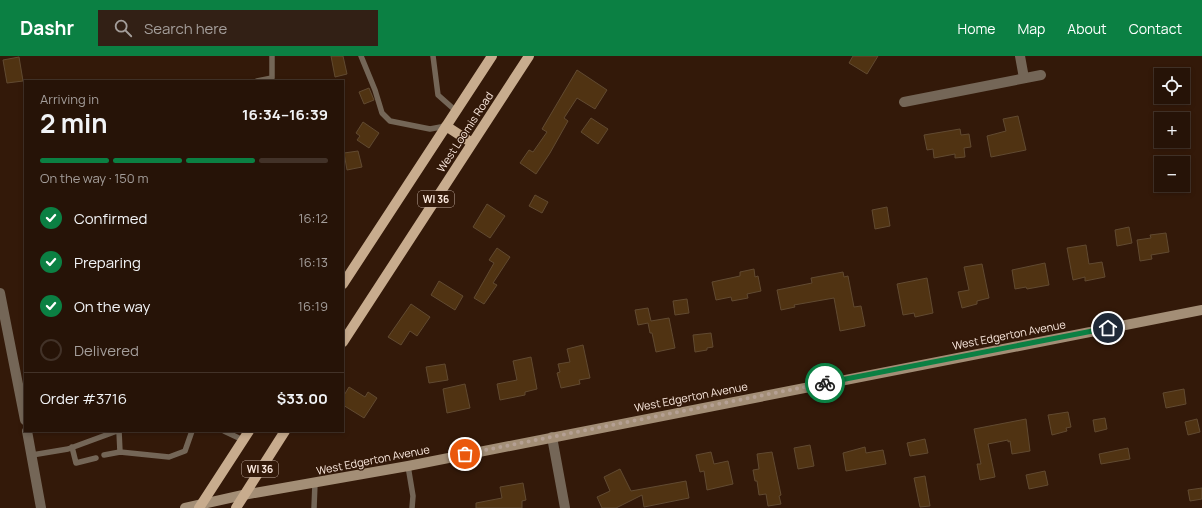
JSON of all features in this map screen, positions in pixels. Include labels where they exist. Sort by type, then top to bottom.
[{"type":"main road","name":"West Loomis Road","points":[[344,282],[492,56]]},
{"type":"main road","name":"West Loomis Road","points":[[344,340],[529,56]]},
{"type":"main road","points":[[446,126],[472,143]]},
{"type":"main road","name":"WI 36","points":[[236,508],[284,432]]},
{"type":"main road","name":"WI 36","points":[[200,506],[246,435]]},
{"type":"street","points":[[1020,56],[1024,78]]},
{"type":"street","points":[[904,102],[1041,75]]},
{"type":"street","points":[[0,293],[24,415]]},
{"type":"street","name":"West Edgerton Avenue","points":[[185,508],[200,506],[243,495],[408,466],[1202,310]]},
{"type":"street","points":[[27,432],[41,508]]},
{"type":"street","points":[[552,437],[565,508]]},
{"type":"lane","points":[[261,80],[272,78],[272,56]]},
{"type":"lane","points":[[361,56],[376,90],[382,113],[390,121],[430,129],[446,126]]},
{"type":"lane","points":[[433,56],[438,95],[456,111]]},
{"type":"lane","points":[[32,455],[72,447],[115,432]]},
{"type":"lane","points":[[118,432],[120,452]]},
{"type":"lane","points":[[104,455],[120,452],[169,457],[185,451],[192,432]]},
{"type":"lane","points":[[230,432],[246,435]]},
{"type":"lane","points":[[72,447],[76,463],[96,458]]},
{"type":"lane","points":[[408,466],[413,496],[412,508]]},
{"type":"lane","points":[[314,508],[315,483]]},
{"type":"building","points":[[331,56],[343,56],[347,74],[335,77]]},
{"type":"building","points":[[853,56],[878,56],[867,74],[849,63]]},
{"type":"building","points":[[19,57],[23,81],[7,83],[3,60]]},
{"type":"building","points":[[577,70],[607,90],[595,109],[577,98],[564,118],[568,121],[536,174],[520,163],[529,150],[533,152],[547,132],[542,129]]},
{"type":"building","points":[[369,88],[374,100],[364,104],[359,92]]},
{"type":"building","points":[[1018,116],[1026,150],[991,157],[987,136],[1006,131],[1003,119]]},
{"type":"building","points":[[591,118],[608,129],[598,144],[581,132]]},
{"type":"building","points":[[363,122],[379,133],[369,148],[357,140],[360,136],[356,133]]},
{"type":"building","points":[[960,129],[961,135],[969,134],[971,147],[964,148],[965,157],[955,158],[955,154],[934,158],[933,149],[927,150],[924,135]]},
{"type":"building","points":[[358,151],[362,167],[347,170],[344,153]]},
{"type":"building","points":[[535,195],[548,202],[542,213],[529,206]]},
{"type":"building","points":[[487,204],[505,216],[490,238],[473,227]]},
{"type":"building","points":[[887,207],[890,226],[875,229],[872,210]]},
{"type":"building","points":[[1129,227],[1132,243],[1117,246],[1115,230]]},
{"type":"building","points":[[1166,233],[1169,252],[1151,255],[1152,259],[1140,261],[1137,240],[1151,238],[1150,235]]},
{"type":"building","points":[[1086,245],[1089,264],[1102,262],[1105,277],[1085,281],[1085,277],[1073,280],[1067,248]]},
{"type":"building","points":[[497,248],[510,257],[493,283],[497,285],[484,304],[474,298],[494,263],[489,260]]},
{"type":"building","points":[[1045,263],[1049,285],[1027,289],[1026,287],[1015,289],[1012,270]]},
{"type":"building","points":[[982,264],[989,298],[977,301],[977,304],[962,308],[958,292],[969,290],[964,267]]},
{"type":"building","points":[[754,269],[755,277],[758,276],[761,291],[747,294],[748,298],[732,301],[731,297],[716,300],[712,282],[740,276],[740,272]]},
{"type":"building","points":[[843,272],[844,277],[848,276],[854,307],[861,306],[865,326],[840,331],[834,298],[794,305],[795,307],[781,310],[777,290],[812,283],[811,278]]},
{"type":"building","points":[[927,278],[933,313],[915,317],[914,313],[903,315],[897,284]]},
{"type":"building","points":[[439,281],[463,296],[455,310],[431,295]]},
{"type":"building","points":[[687,299],[689,313],[675,315],[673,301]]},
{"type":"building","points":[[411,304],[430,317],[417,336],[410,331],[401,345],[388,337]]},
{"type":"building","points":[[648,308],[651,321],[669,318],[675,348],[656,352],[648,323],[638,325],[635,310]]},
{"type":"building","points":[[711,333],[713,347],[707,348],[707,350],[695,352],[693,335]]},
{"type":"building","points":[[583,345],[590,378],[579,380],[580,384],[561,388],[557,373],[560,372],[558,364],[570,362],[567,349]]},
{"type":"building","points":[[531,357],[537,389],[525,392],[525,395],[500,400],[497,384],[517,380],[513,361]]},
{"type":"building","points":[[445,364],[448,380],[429,383],[426,367]]},
{"type":"building","points":[[465,384],[470,408],[447,413],[443,389]]},
{"type":"building","points":[[349,387],[365,397],[368,392],[377,398],[364,418],[344,406],[344,395]]},
{"type":"building","points":[[1184,389],[1186,404],[1166,408],[1163,393]]},
{"type":"building","points":[[1068,412],[1071,427],[1066,428],[1067,431],[1052,435],[1048,415]]},
{"type":"building","points":[[1105,418],[1107,429],[1095,432],[1093,420]]},
{"type":"building","points":[[1026,419],[1030,451],[1012,454],[1010,441],[1008,442],[1008,440],[988,444],[995,477],[980,480],[977,464],[981,464],[974,429]]},
{"type":"building","points":[[1197,419],[1200,432],[1188,435],[1185,422]]},
{"type":"building","points":[[925,439],[928,453],[910,456],[907,443]]},
{"type":"building","points":[[810,445],[814,466],[798,469],[794,448]]},
{"type":"building","points":[[865,447],[866,453],[883,450],[886,464],[846,471],[843,453]]},
{"type":"building","points":[[1128,448],[1130,459],[1101,464],[1099,454]]},
{"type":"building","points":[[711,452],[714,464],[728,461],[733,484],[707,490],[704,471],[700,472],[696,455]]},
{"type":"building","points":[[772,452],[781,495],[779,496],[781,504],[768,506],[766,494],[759,495],[757,481],[755,481],[753,470],[759,469],[757,454]]},
{"type":"building","points":[[620,469],[631,491],[686,481],[689,498],[644,507],[642,495],[616,508],[602,508],[597,497],[610,491],[604,477]]},
{"type":"building","points":[[1045,471],[1048,485],[1029,489],[1026,475]]},
{"type":"building","points":[[925,476],[930,506],[920,507],[914,478]]},
{"type":"building","points":[[523,483],[526,500],[522,501],[522,508],[476,508],[476,503],[502,498],[500,487]]},
{"type":"building","points":[[1202,488],[1202,499],[1190,501],[1188,490]]},
{"type":"way so far","points":[[465,454],[825,383]]},
{"type":"route","points":[[825,383],[1108,328]]}]
